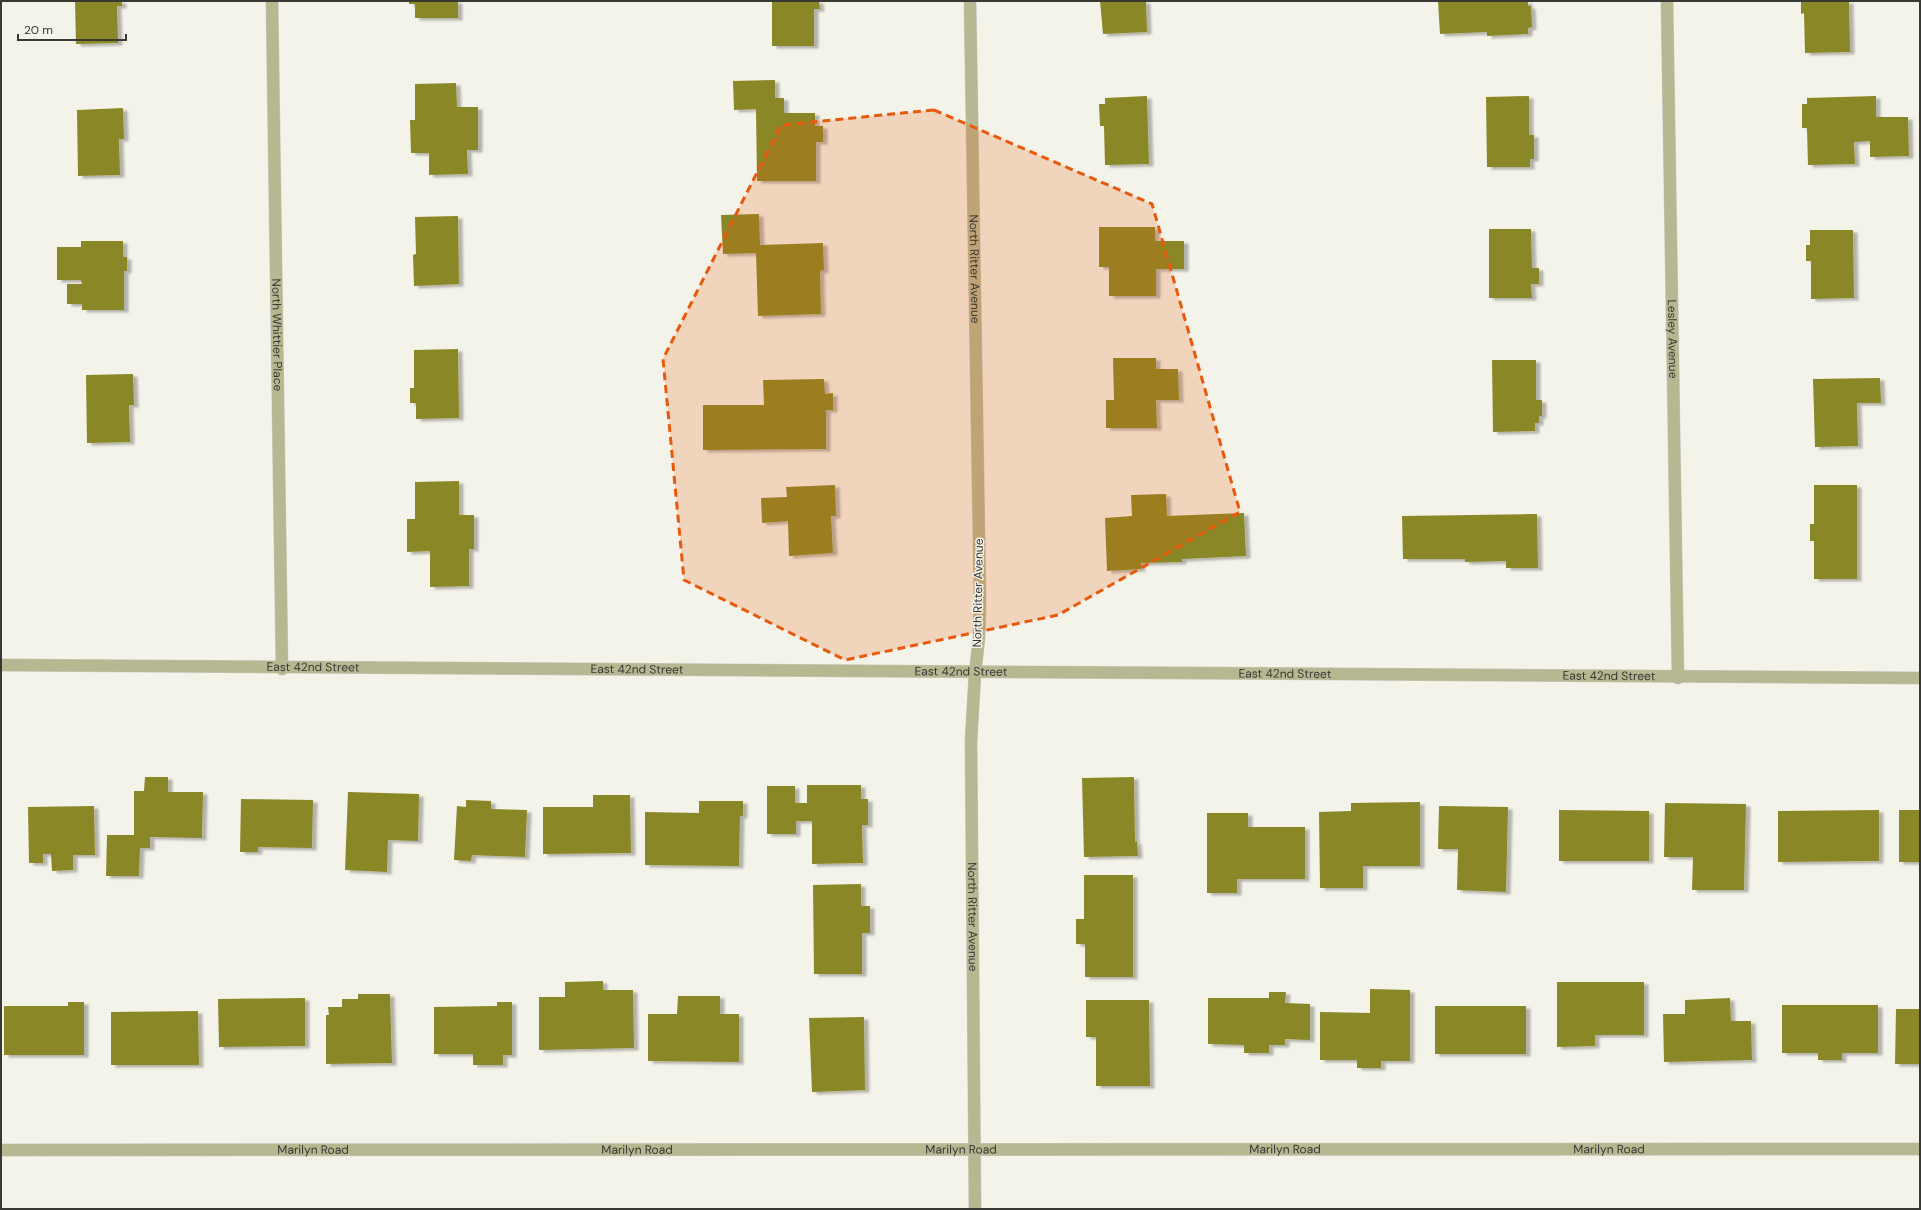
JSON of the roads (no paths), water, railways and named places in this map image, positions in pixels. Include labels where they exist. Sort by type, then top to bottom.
[{"type":"street","name":"North Whittier Place","points":[[272,1],[282,668]]},
{"type":"street","name":"North Ritter Avenue","points":[[970,1],[980,600],[979,638],[975,673],[971,741],[975,1209]]},
{"type":"street","name":"Lesley Avenue","points":[[1667,1],[1678,678]]},
{"type":"street","name":"East 42nd Street","points":[[1,665],[1678,678],[1920,678]]},
{"type":"street","name":"Marilyn Road","points":[[1,1150],[1920,1149]]}]
